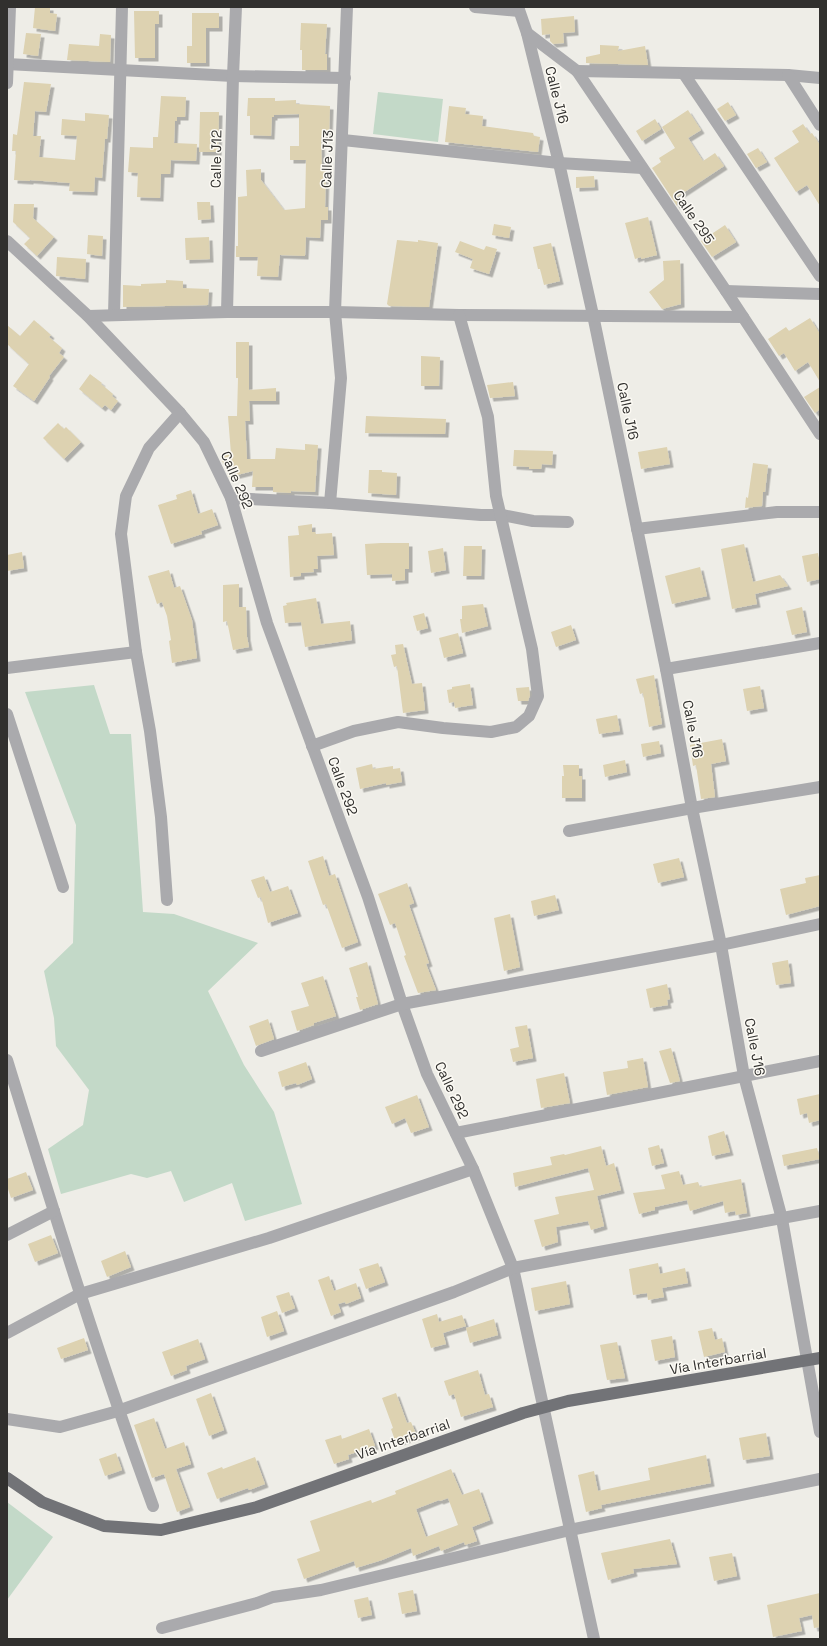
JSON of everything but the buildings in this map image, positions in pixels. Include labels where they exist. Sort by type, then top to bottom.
[{"type":"main road","name":"Vía Interbarrial","points":[[7,1478],[42,1502],[104,1526],[161,1530],[257,1507],[543,1407],[568,1401],[820,1358]]},
{"type":"street","points":[[7,83],[10,7]]},
{"type":"street","points":[[114,315],[122,70],[122,7]]},
{"type":"street","name":"Calle J12","points":[[227,312],[232,76],[236,7]]},
{"type":"street","name":"Calle J13","points":[[330,503],[340,378],[335,312],[343,140],[347,7]]},
{"type":"street","points":[[475,7],[518,9]]},
{"type":"street","name":"Calle J16","points":[[518,9],[527,33],[559,163],[593,315],[666,668],[744,1076],[782,1219],[820,1432]]},
{"type":"street","name":"Calle 295","points":[[527,33],[576,71],[726,291],[820,434]]},
{"type":"street","points":[[8,64],[232,76],[345,78]]},
{"type":"street","points":[[576,71],[788,75],[820,78]]},
{"type":"street","points":[[684,74],[820,276]]},
{"type":"street","points":[[788,75],[820,125]]},
{"type":"street","points":[[343,140],[559,163],[642,168]]},
{"type":"street","name":"Calle 292","points":[[7,241],[88,316],[180,414],[204,442],[231,498],[267,623],[368,897],[402,1004],[427,1074],[473,1169],[513,1268],[594,1639]]},
{"type":"street","points":[[726,291],[820,294]]},
{"type":"street","points":[[88,316],[227,312],[335,312],[459,315],[743,317]]},
{"type":"street","points":[[312,746],[354,731],[398,722],[491,732],[516,727],[529,716],[538,696],[532,650],[502,515],[496,496],[488,417],[459,315]]},
{"type":"street","points":[[167,900],[161,817],[150,731],[136,652],[121,534],[126,496],[149,448],[180,414]]},
{"type":"street","points":[[231,498],[330,503],[481,515],[502,515],[533,521],[568,522]]},
{"type":"street","points":[[637,529],[777,512],[820,512]]},
{"type":"street","points":[[666,668],[820,643]]},
{"type":"street","points":[[7,668],[136,652]]},
{"type":"street","points":[[7,714],[63,887]]},
{"type":"street","points":[[568,831],[692,808],[820,787]]},
{"type":"street","points":[[261,1051],[402,1004],[720,945],[820,924]]},
{"type":"street","points":[[7,1060],[118,1411],[153,1506]]},
{"type":"street","points":[[456,1133],[820,1061]]},
{"type":"street","points":[[7,1333],[80,1294],[269,1238],[473,1169]]},
{"type":"street","points":[[7,1235],[54,1211]]},
{"type":"street","points":[[7,1419],[60,1427],[118,1411],[454,1292],[513,1268],[820,1211]]},
{"type":"street","points":[[162,1628],[257,1603],[273,1597],[321,1590],[570,1530],[820,1479]]},
{"type":"green space","points":[[378,92],[443,99],[438,142],[373,134]]},
{"type":"green space","points":[[94,685],[110,734],[131,734],[143,912],[174,914],[258,943],[208,991],[244,1065],[274,1112],[302,1204],[245,1221],[232,1183],[184,1202],[171,1171],[147,1178],[131,1174],[61,1194],[48,1149],[83,1125],[89,1090],[56,1046],[54,1018],[44,971],[73,943],[76,825],[25,692]]},
{"type":"green space","points":[[7,1502],[53,1537],[7,1600]]}]
